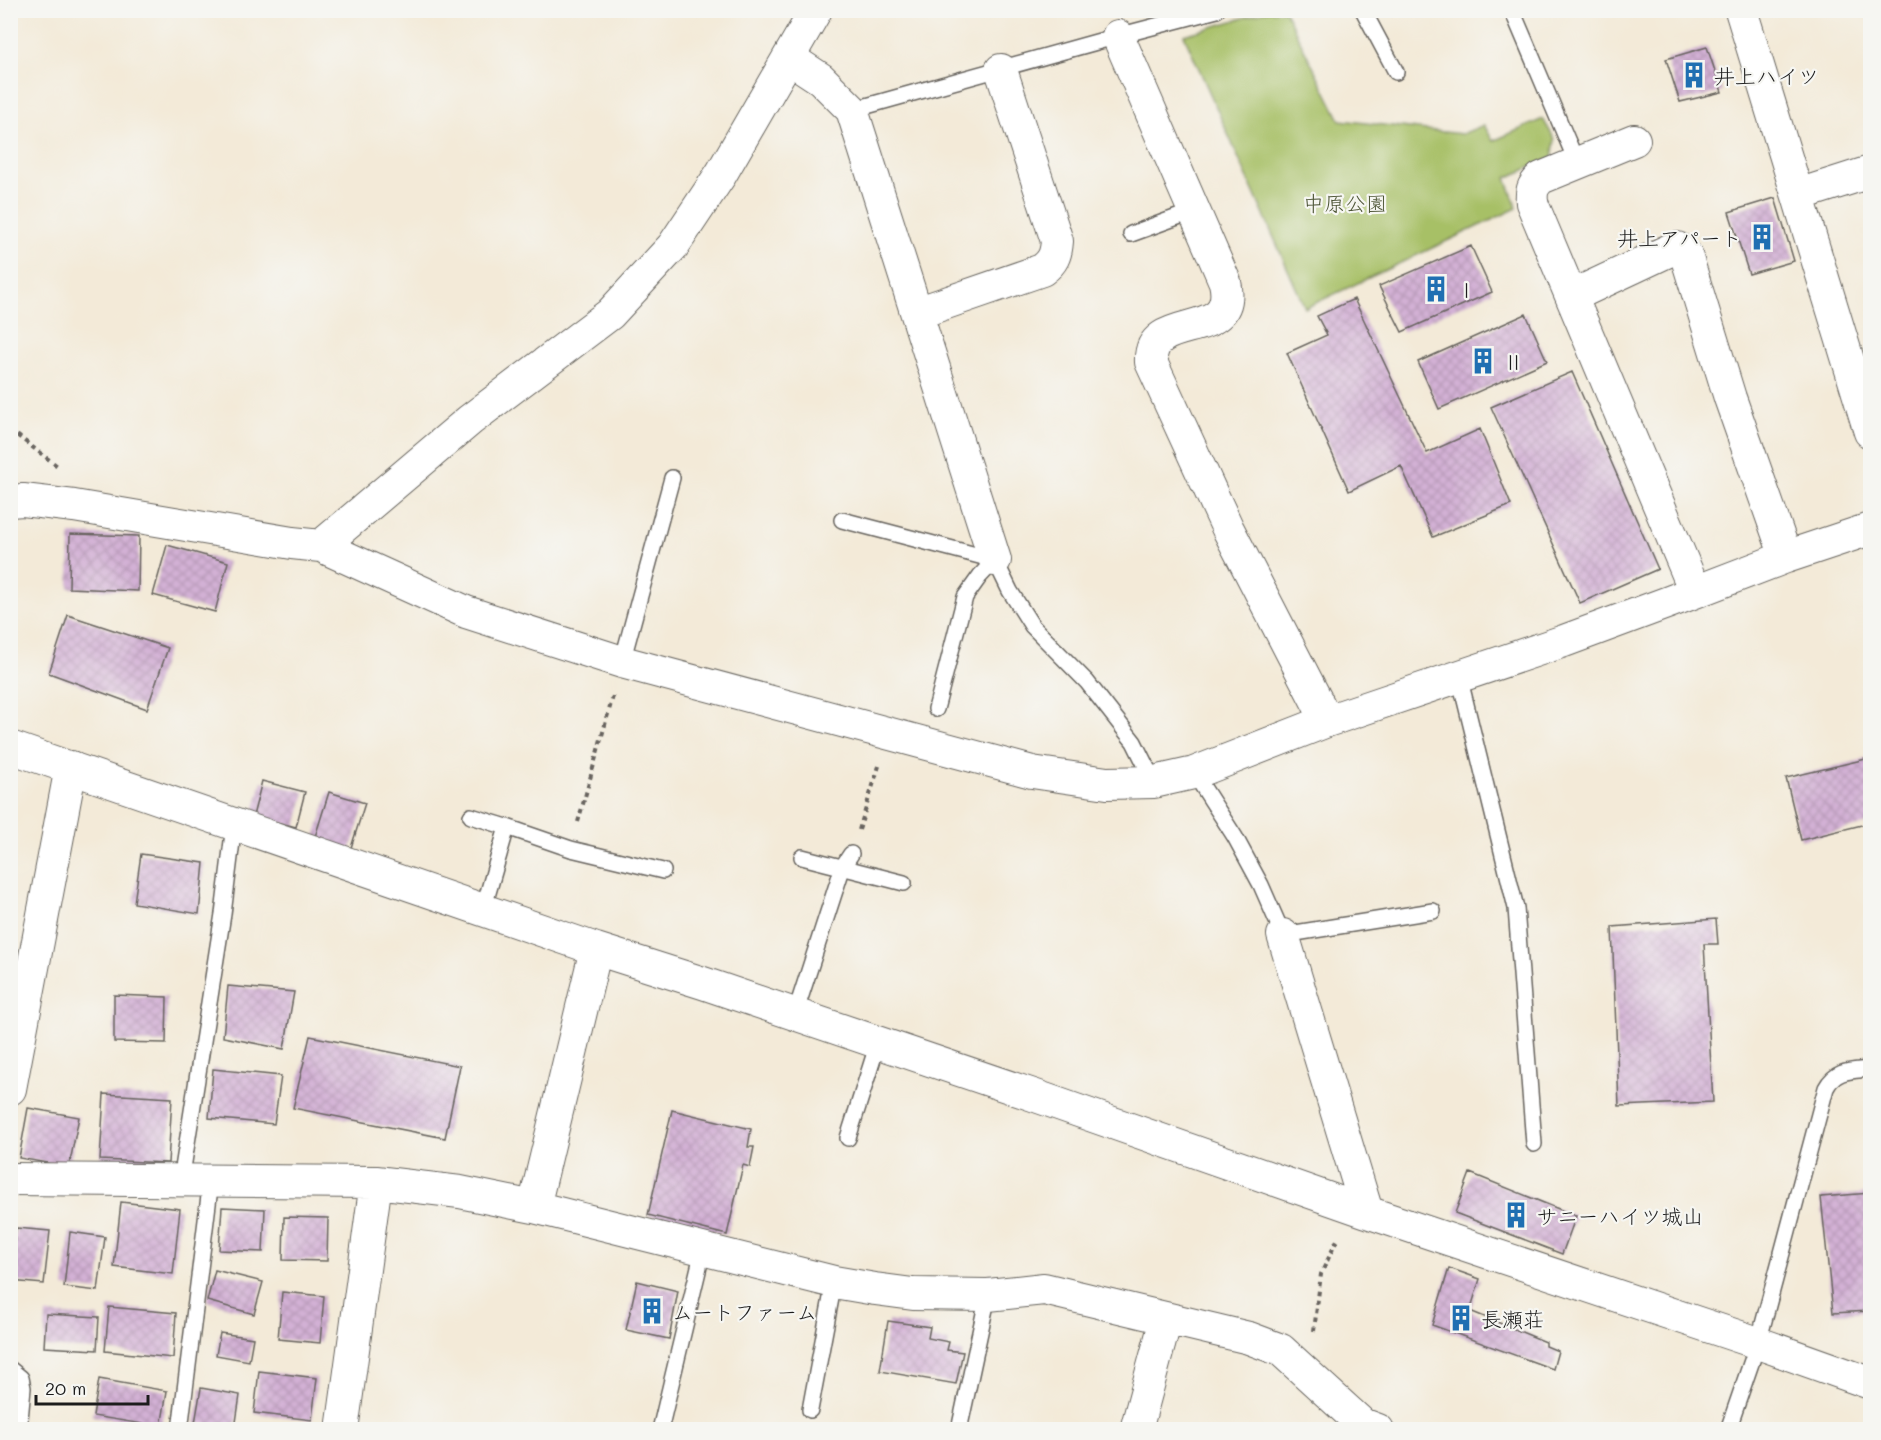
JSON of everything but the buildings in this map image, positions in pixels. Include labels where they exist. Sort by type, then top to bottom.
[{"type":"street","points":[[321,546],[470,420],[610,314],[673,246],[721,174],[816,10]]},
{"type":"street","points":[[1741,10],[1870,432]]},
{"type":"street","points":[[1118,36],[1225,282],[1227,293],[1225,307],[1217,317],[1165,334],[1156,341],[1150,352],[1150,362],[1228,529],[1326,721]]},
{"type":"street","points":[[789,58],[820,79],[852,110],[995,560]]},
{"type":"street","points":[[917,313],[1042,270],[1051,263],[1056,253],[1057,241],[1001,70]]},
{"type":"street","points":[[1634,140],[1541,178],[1534,184],[1531,193],[1532,203],[1695,591]]},
{"type":"street","points":[[1798,195],[1870,172]]},
{"type":"street","points":[[1572,296],[1670,249],[1677,248],[1686,255],[1730,398],[1785,557]]},
{"type":"street","points":[[10,501],[23,500],[74,506],[321,546],[466,612],[622,662],[1032,772],[1107,783],[1155,782],[1194,773],[1326,721],[1564,641],[1785,557],[1870,529]]},
{"type":"street","points":[[10,747],[596,950],[878,1043],[1355,1221],[1758,1343],[1870,1383]]},
{"type":"street","points":[[10,1089],[71,767]]},
{"type":"street","points":[[1283,935],[1355,1221]]},
{"type":"street","points":[[534,1207],[596,950]]},
{"type":"street","points":[[10,1179],[376,1182],[460,1192],[534,1207],[834,1282],[875,1289],[913,1294],[988,1295],[1044,1289],[1249,1338],[1281,1350],[1367,1428]]},
{"type":"street","points":[[342,1430],[376,1182]]},
{"type":"street","points":[[1136,1430],[1166,1319]]},
{"type":"lane","points":[[852,110],[1218,10]]},
{"type":"lane","points":[[1363,10],[1396,72]]},
{"type":"lane","points":[[1512,10],[1577,163]]},
{"type":"lane","points":[[1131,234],[1194,212]]},
{"type":"lane","points":[[622,662],[672,478]]},
{"type":"lane","points":[[842,520],[995,560],[1010,591],[1032,626],[1087,682],[1134,742],[1155,782]]},
{"type":"lane","points":[[936,709],[965,597],[995,560]]},
{"type":"lane","points":[[1460,676],[1516,908],[1534,1144]]},
{"type":"lane","points":[[1194,773],[1235,837],[1261,885],[1283,935],[1433,911]]},
{"type":"lane","points":[[471,816],[570,849],[663,871]]},
{"type":"lane","points":[[180,1430],[196,1181],[234,825]]},
{"type":"lane","points":[[483,910],[507,827]]},
{"type":"lane","points":[[802,857],[847,860],[904,883]]},
{"type":"lane","points":[[795,1014],[847,860]]},
{"type":"lane","points":[[848,1138],[878,1043]]},
{"type":"lane","points":[[1728,1430],[1758,1343],[1826,1088],[1830,1080],[1844,1071],[1870,1069]]},
{"type":"lane","points":[[660,1430],[703,1250]]},
{"type":"lane","points":[[810,1410],[834,1282]]},
{"type":"lane","points":[[959,1430],[988,1295]]},
{"type":"lane","points":[[10,1369],[21,1378],[23,1388],[19,1430]]},
{"type":"path","points":[[570,849],[622,662]]},
{"type":"path","points":[[847,860],[890,734]]},
{"type":"path","points":[[1309,1374],[1322,1274],[1355,1221]]},
{"type":"green space","name":"中原公園","points":[[1267,11],[1285,11],[1340,120],[1462,134],[1484,125],[1493,141],[1543,119],[1555,140],[1552,158],[1506,178],[1517,208],[1305,308],[1184,35]]},
{"type":"place","name":"井上ハイツ","points":[[1694,75]]},
{"type":"place","name":"井上アパート","points":[[1762,237]]},
{"type":"place","name":"Ⅰ","points":[[1436,289]]},
{"type":"place","name":"Ⅱ","points":[[1483,361]]},
{"type":"place","name":"サニーハイツ城山","points":[[1516,1215]]},
{"type":"place","name":"ムートファーム","points":[[652,1311]]},
{"type":"place","name":"長瀬荘","points":[[1461,1318]]}]
